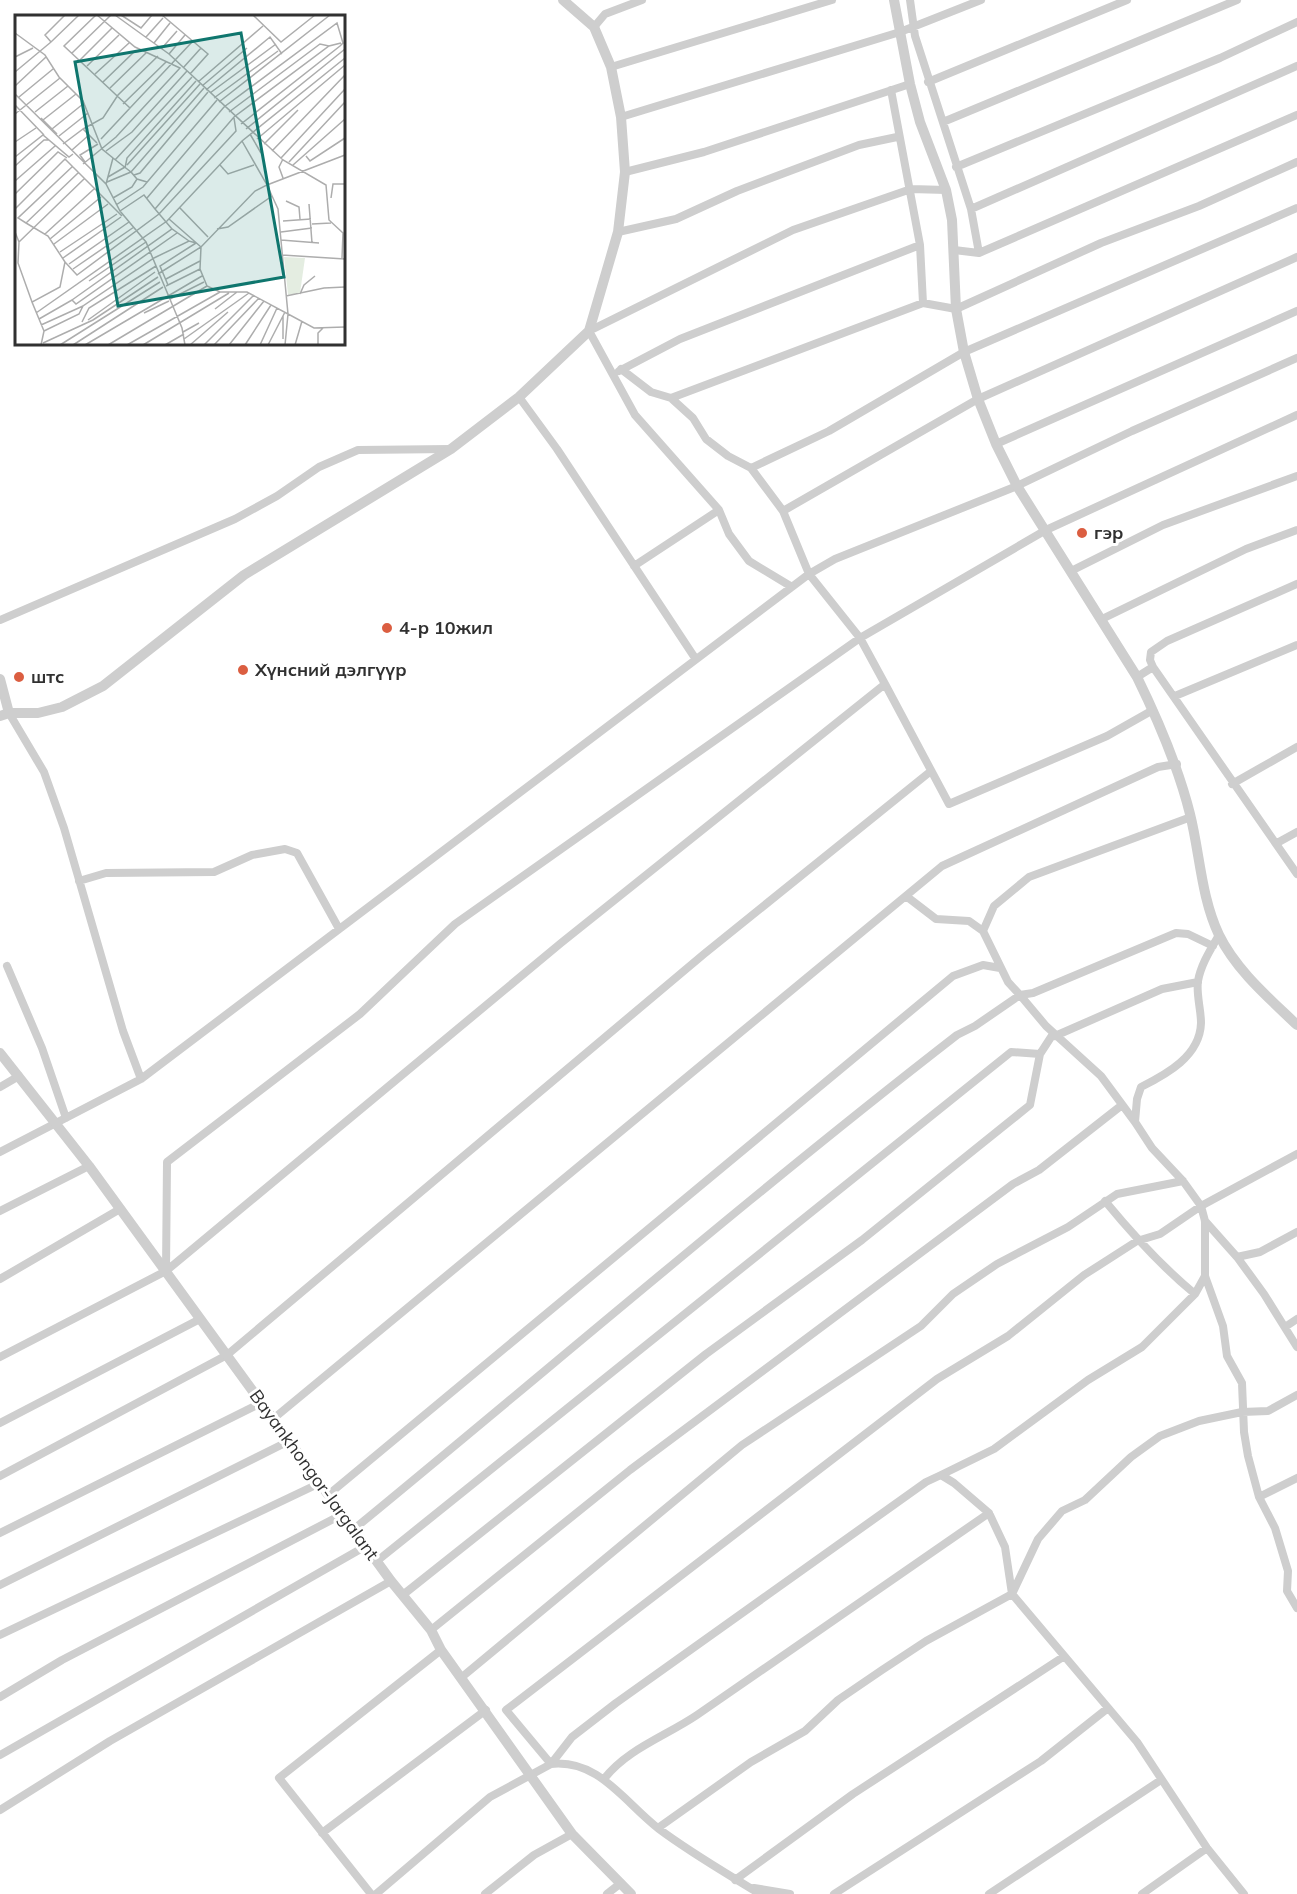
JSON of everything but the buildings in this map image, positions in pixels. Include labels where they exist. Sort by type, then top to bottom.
[{"type":"street","points":[[563,0],[594,27],[610,67],[621,117],[626,172],[618,232],[589,332],[635,415],[719,510],[729,534],[749,561],[792,587]]},
{"type":"street","points":[[594,27],[605,14],[642,0]]},
{"type":"street","points":[[610,67],[832,0]]},
{"type":"street","points":[[894,0],[910,84],[920,122],[946,190],[952,220],[956,309],[964,352],[978,399],[996,444],[1017,486],[1102,619],[1137,677],[1153,710],[1177,764],[1191,817],[1204,885],[1220,935],[1247,975],[1297,1025]]},
{"type":"street","points":[[910,0],[916,26],[915,36],[971,209],[979,253]]},
{"type":"street","points":[[621,117],[900,32],[981,0]]},
{"type":"street","points":[[928,82],[1127,0]]},
{"type":"street","points":[[943,122],[1237,0]]},
{"type":"street","points":[[956,167],[1220,58],[1297,22]]},
{"type":"street","points":[[971,209],[1297,66]]},
{"type":"street","points":[[626,172],[704,152],[910,84]]},
{"type":"street","points":[[891,90],[897,137],[911,189],[920,245],[923,303]]},
{"type":"street","points":[[954,250],[979,253],[1297,115]]},
{"type":"street","points":[[618,232],[676,219],[737,191],[859,145],[897,137]]},
{"type":"street","points":[[671,398],[923,303],[956,309],[1101,243],[1198,206],[1297,162]]},
{"type":"street","points":[[4,715],[38,713],[62,707],[103,686],[244,574],[451,449],[519,397],[589,332],[793,230],[911,189],[946,190]]},
{"type":"street","points":[[751,468],[829,431],[964,352],[1297,208]]},
{"type":"street","points":[[613,374],[680,339],[920,245]]},
{"type":"street","points":[[783,511],[978,399],[1297,257]]},
{"type":"street","points":[[996,444],[1297,310]]},
{"type":"street","points":[[0,1152],[141,1078],[338,927],[809,574],[835,559],[1017,486],[1132,431],[1297,358]]},
{"type":"street","points":[[621,369],[651,392],[671,398],[693,418],[706,439],[728,456],[751,468],[783,511],[809,574],[860,638],[949,804],[1107,736],[1153,710]]},
{"type":"street","points":[[519,397],[695,658]]},
{"type":"street","points":[[166,1271],[167,1162],[360,1014],[455,924],[860,638],[1046,531],[1297,415]]},
{"type":"street","points":[[0,620],[235,519],[277,496],[319,467],[358,450],[451,449]]},
{"type":"street","points":[[1071,571],[1163,525],[1297,476]]},
{"type":"street","points":[[634,566],[719,510]]},
{"type":"street","points":[[1102,619],[1246,549],[1297,530]]},
{"type":"street","points":[[1297,584],[1167,641],[1151,652],[1150,660],[1232,784],[1277,843],[1297,874]]},
{"type":"street","points":[[1175,696],[1297,645]]},
{"type":"street","points":[[1137,677],[1153,667]]},
{"type":"street","points":[[0,679],[4,715],[44,772],[123,1031],[141,1078]]},
{"type":"street","points":[[0,1357],[166,1271],[561,943],[885,684]]},
{"type":"street","points":[[1232,784],[1297,747]]},
{"type":"street","points":[[273,1419],[942,866],[1158,767],[1177,764]]},
{"type":"street","points":[[0,1476],[227,1355],[704,954],[931,771]]},
{"type":"street","points":[[983,931],[994,906],[1029,877],[1191,817]]},
{"type":"street","points":[[1277,843],[1297,832]]},
{"type":"street","points":[[79,881],[106,873],[214,872],[252,855],[285,849],[297,853],[338,927]]},
{"type":"street","points":[[906,897],[936,919],[969,921],[983,931],[1000,968],[1020,995],[1054,1034],[1101,1076],[1152,1148],[1183,1181],[1201,1206],[1205,1221],[1205,1276],[1223,1326],[1227,1356],[1242,1383],[1244,1432],[1259,1497],[1275,1528],[1288,1571],[1287,1591],[1297,1608]]},
{"type":"street","points":[[354,1529],[639,1294],[748,1199],[957,1035],[975,1026],[1020,995],[1033,993],[1176,933],[1188,934],[1213,946]]},
{"type":"street","points":[[1135,1122],[1137,1099],[1141,1087],[1166,1075],[1192,1052],[1201,1025],[1198,982],[1205,958],[1220,935]]},
{"type":"street","points":[[7,966],[50,1070],[66,1118]]},
{"type":"street","points":[[328,1494],[953,976],[983,966],[1000,968]]},
{"type":"street","points":[[404,1594],[706,1354],[862,1240],[1030,1105],[1040,1054],[1054,1034],[1162,989],[1198,982]]},
{"type":"street","name":"Bayankhongor-Jargalant","points":[[0,1053],[89,1166],[391,1581],[404,1594],[431,1630],[441,1650],[489,1714],[528,1774],[572,1834],[631,1894]]},
{"type":"street","points":[[377,1561],[1011,1053],[1040,1054]]},
{"type":"street","points":[[0,1087],[19,1076]]},
{"type":"street","points":[[431,1630],[630,1470],[1013,1184],[1039,1170],[1122,1105]]},
{"type":"street","points":[[322,1833],[489,1714],[506,1710],[937,1379],[1008,1336],[1083,1275],[1137,1241],[1160,1234],[1201,1206],[1297,1154]]},
{"type":"street","points":[[0,1211],[89,1166]]},
{"type":"street","points":[[462,1677],[742,1445],[921,1326],[953,1294],[988,1270],[1068,1227],[1117,1194],[1183,1181]]},
{"type":"street","points":[[1105,1201],[1137,1241],[1167,1271],[1195,1294]]},
{"type":"street","points":[[0,1279],[120,1209]]},
{"type":"street","points":[[1205,1221],[1236,1257],[1297,1347]]},
{"type":"street","points":[[1236,1257],[1260,1252],[1297,1232]]},
{"type":"street","points":[[551,1764],[572,1737],[616,1703],[926,1482],[994,1449],[1088,1380],[1142,1347],[1195,1294],[1205,1276]]},
{"type":"street","points":[[0,1423],[200,1319]]},
{"type":"street","points":[[1284,1327],[1297,1319]]},
{"type":"street","points":[[658,1828],[751,1762],[805,1731],[838,1700],[882,1670],[927,1641],[1012,1594],[1038,1539],[1062,1511],[1085,1500],[1131,1457],[1160,1436],[1199,1421],[1242,1412],[1268,1411],[1297,1395]]},
{"type":"street","points":[[0,1533],[261,1402]]},
{"type":"street","points":[[0,1585],[289,1441]]},
{"type":"street","points":[[940,1475],[954,1483],[989,1513],[1005,1547],[1012,1594],[1063,1657],[1090,1683],[1137,1742],[1207,1848],[1244,1894]]},
{"type":"street","points":[[1259,1497],[1297,1478]]},
{"type":"street","points":[[0,1635],[320,1483]]},
{"type":"street","points":[[604,1779],[612,1768],[636,1750],[691,1719],[989,1513]]},
{"type":"street","points":[[0,1697],[72,1655],[343,1514]]},
{"type":"street","points":[[0,1755],[366,1546]]},
{"type":"street","points":[[1288,1571],[1297,1567]]},
{"type":"street","points":[[0,1810],[110,1741],[391,1581]]},
{"type":"street","points":[[370,1894],[279,1778],[441,1650]]},
{"type":"street","points":[[735,1880],[853,1794],[1063,1657]]},
{"type":"street","points":[[834,1894],[1041,1761],[1108,1708]]},
{"type":"street","points":[[506,1710],[551,1764]]},
{"type":"street","points":[[376,1894],[489,1797],[528,1774],[551,1764],[576,1764],[604,1779],[658,1828],[735,1880],[760,1894]]},
{"type":"street","points":[[989,1894],[1161,1780]]},
{"type":"street","points":[[485,1894],[534,1855],[572,1834]]},
{"type":"street","points":[[1142,1894],[1207,1848]]},
{"type":"street","points":[[607,1894],[621,1883]]},
{"type":"street","points":[[750,1888],[790,1894]]},
{"type":"place","name":"гэр","points":[[1082,533]]},
{"type":"place","name":"4-р 10жил","points":[[387,628]]},
{"type":"place","name":"Хүнсний дэлгүүр","points":[[243,670]]},
{"type":"place","name":"штс","points":[[19,677]]}]
